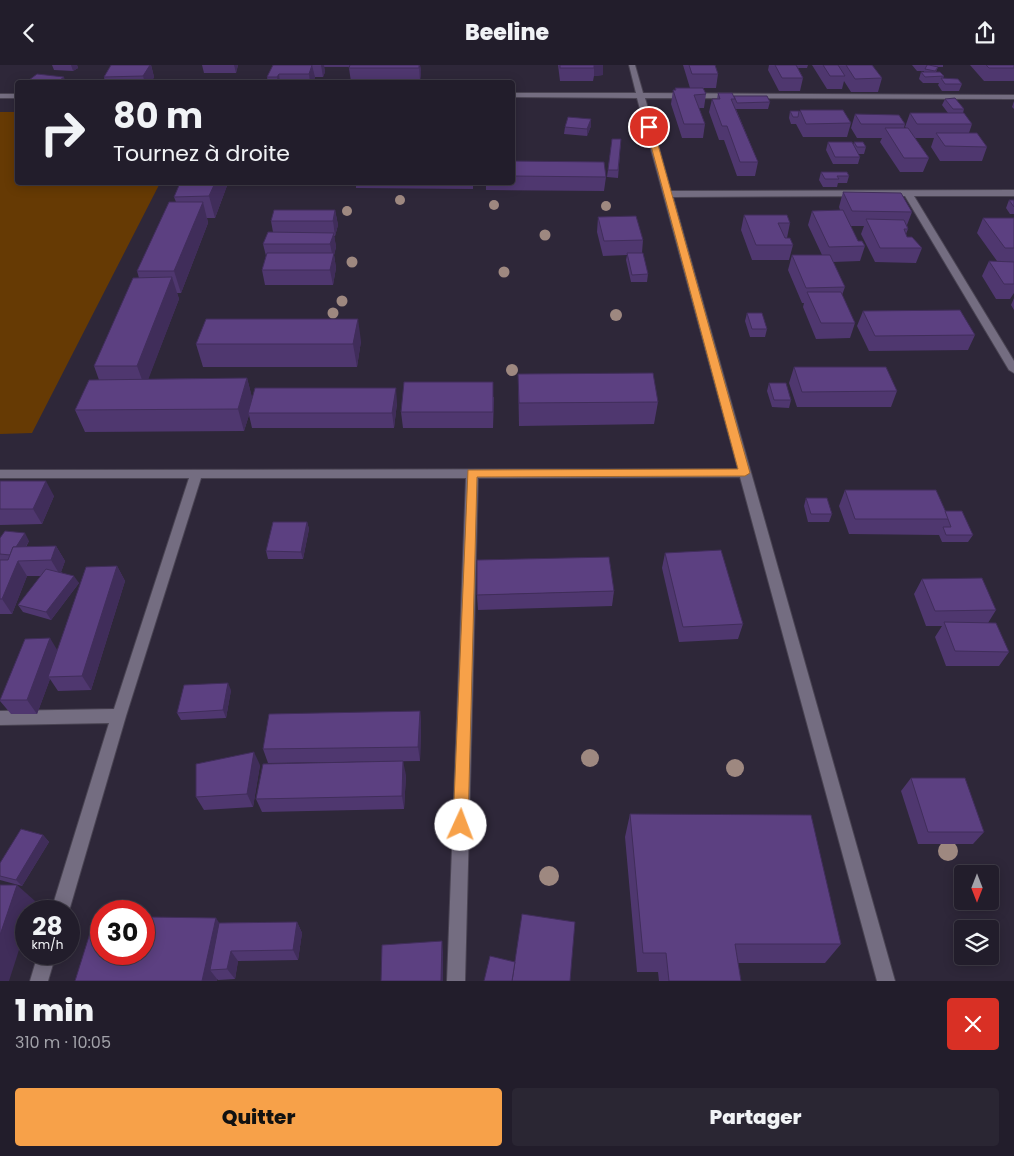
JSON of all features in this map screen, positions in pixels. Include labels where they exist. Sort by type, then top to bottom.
[{"type":"street","points":[[632,65],[886,981]]},
{"type":"street","points":[[515,95],[1014,97]]},
{"type":"street","points":[[0,96],[15,96]]},
{"type":"street","points":[[907,192],[1014,369]]},
{"type":"street","points":[[668,194],[1014,193]]},
{"type":"street","points":[[63,900],[196,473]]},
{"type":"street","points":[[456,981],[472,473]]},
{"type":"street","points":[[0,474],[745,473]]},
{"type":"street","points":[[0,719],[119,716]]},
{"type":"street","points":[[39,981],[44,965]]},
{"type":"shaded area","points":[[0,112],[15,112],[15,185],[159,185],[32,433],[0,434]]},
{"type":"building","points":[[111,65],[150,65],[143,76],[104,77]]},
{"type":"building","points":[[273,65],[312,65],[309,74],[279,74],[277,77],[267,77]]},
{"type":"building","points":[[350,65],[419,65],[419,68],[349,68]]},
{"type":"building","points":[[560,65],[594,65],[594,68],[560,68]]},
{"type":"building","points":[[689,65],[715,65],[718,74],[692,74]]},
{"type":"building","points":[[775,65],[796,65],[803,78],[782,78]]},
{"type":"building","points":[[823,65],[838,65],[845,76],[830,76]]},
{"type":"building","points":[[846,65],[872,65],[882,78],[855,79]]},
{"type":"building","points":[[927,65],[938,67],[935,71],[925,69]]},
{"type":"building","points":[[986,65],[1014,65],[1014,68],[989,68]]},
{"type":"building","points":[[921,72],[940,72],[944,76],[925,77]]},
{"type":"building","points":[[37,74],[64,77],[60,80],[29,80]]},
{"type":"building","points":[[941,78],[958,79],[962,84],[945,84]]},
{"type":"building","points":[[675,88],[703,88],[706,94],[694,95],[705,124],[684,124],[673,90],[676,90]]},
{"type":"building","points":[[718,93],[732,93],[735,99],[731,99],[758,162],[740,162],[727,126],[722,126],[712,99],[720,99]]},
{"type":"building","points":[[734,96],[767,96],[770,102],[737,103]]},
{"type":"building","points":[[955,98],[964,109],[953,109],[945,99]]},
{"type":"building","points":[[800,110],[843,110],[851,123],[806,124]]},
{"type":"building","points":[[790,111],[799,111],[798,117],[793,117]]},
{"type":"building","points":[[910,113],[964,113],[972,124],[917,124]]},
{"type":"building","points":[[855,114],[899,115],[905,124],[861,124]]},
{"type":"building","points":[[568,117],[591,119],[587,129],[565,127]]},
{"type":"building","points":[[885,128],[908,128],[929,158],[904,158]]},
{"type":"building","points":[[936,133],[977,133],[987,147],[945,146]]},
{"type":"building","points":[[612,139],[621,139],[618,170],[608,170]]},
{"type":"building","points":[[828,142],[852,142],[860,157],[835,157]]},
{"type":"building","points":[[854,142],[863,142],[866,147],[857,147]]},
{"type":"building","points":[[515,161],[604,162],[606,177],[515,176]]},
{"type":"building","points":[[821,172],[847,172],[849,176],[837,176],[839,179],[825,179]]},
{"type":"building","points":[[179,185],[214,185],[209,196],[174,197]]},
{"type":"building","points":[[843,192],[901,193],[912,212],[852,211]]},
{"type":"building","points":[[1009,200],[1014,200],[1014,207]]},
{"type":"building","points":[[169,202],[203,202],[174,271],[137,271]]},
{"type":"building","points":[[274,210],[335,210],[333,221],[271,221]]},
{"type":"building","points":[[843,210],[858,241],[862,241],[865,246],[829,247],[812,211]]},
{"type":"building","points":[[744,215],[787,215],[790,223],[778,223],[785,238],[790,238],[793,245],[756,245]]},
{"type":"building","points":[[636,216],[643,240],[604,241],[598,217]]},
{"type":"building","points":[[983,218],[1014,218],[1014,248],[1005,248]]},
{"type":"building","points":[[866,219],[904,220],[908,229],[904,229],[907,237],[912,237],[922,248],[880,248]]},
{"type":"building","points":[[268,232],[334,233],[330,244],[263,244]]},
{"type":"building","points":[[267,253],[334,253],[330,270],[262,270]]},
{"type":"building","points":[[627,253],[643,253],[648,274],[632,275]]},
{"type":"building","points":[[792,255],[830,255],[845,287],[806,288]]},
{"type":"building","points":[[989,261],[1014,262],[1014,284],[1004,284]]},
{"type":"building","points":[[172,277],[137,366],[94,366],[133,278]]},
{"type":"building","points":[[807,292],[841,292],[855,323],[821,323]]},
{"type":"building","points":[[960,310],[975,335],[875,336],[863,311]]},
{"type":"building","points":[[747,313],[762,313],[767,329],[752,329]]},
{"type":"building","points":[[206,319],[358,319],[353,344],[196,344]]},
{"type":"building","points":[[794,367],[886,367],[897,391],[802,392]]},
{"type":"building","points":[[653,373],[658,402],[519,403],[518,374]]},
{"type":"building","points":[[247,378],[238,409],[75,410],[89,380]]},
{"type":"building","points":[[404,382],[493,382],[493,412],[401,412]]},
{"type":"building","points":[[769,383],[786,383],[791,400],[774,400]]},
{"type":"building","points":[[255,388],[396,388],[392,413],[248,413]]},
{"type":"building","points":[[0,481],[46,481],[33,509],[0,509]]},
{"type":"building","points":[[845,490],[936,490],[949,519],[855,519]]},
{"type":"building","points":[[806,498],[827,498],[832,514],[811,514]]},
{"type":"building","points":[[945,511],[962,511],[973,535],[946,535],[943,527],[951,527]]},
{"type":"building","points":[[273,522],[307,522],[301,552],[266,551]]},
{"type":"building","points":[[5,531],[25,533],[16,547],[13,547],[10,555],[0,554],[0,538]]},
{"type":"building","points":[[56,546],[51,560],[18,561],[2,599],[0,599],[0,560],[8,560],[13,547]]},
{"type":"building","points":[[721,550],[743,624],[683,627],[665,553]]},
{"type":"building","points":[[609,557],[614,591],[477,595],[477,560]]},
{"type":"building","points":[[117,566],[82,676],[48,677],[86,567]]},
{"type":"building","points":[[46,569],[74,576],[46,612],[18,605]]},
{"type":"building","points":[[982,578],[996,610],[935,611],[922,579]]},
{"type":"building","points":[[944,622],[996,623],[1009,652],[955,651]]},
{"type":"building","points":[[50,638],[27,700],[0,700],[25,639]]},
{"type":"building","points":[[228,683],[223,710],[177,713],[184,685]]},
{"type":"building","points":[[420,711],[418,747],[263,749],[269,714]]},
{"type":"building","points":[[254,752],[247,794],[196,797],[196,764]]},
{"type":"building","points":[[403,761],[402,796],[256,799],[263,764]]},
{"type":"building","points":[[911,778],[965,778],[984,832],[928,832]]},
{"type":"building","points":[[630,814],[811,815],[841,944],[735,944],[741,981],[669,981],[666,953],[643,953]]},
{"type":"building","points":[[21,829],[43,835],[16,880],[0,876],[0,863]]},
{"type":"building","points":[[0,885],[17,885],[0,935]]},
{"type":"building","points":[[522,914],[575,922],[570,981],[512,981]]},
{"type":"building","points":[[155,917],[216,918],[202,981],[75,981],[90,933],[90,965],[155,965]]},
{"type":"building","points":[[297,922],[293,950],[231,951],[227,969],[210,970],[219,923]]},
{"type":"building","points":[[442,941],[441,981],[381,981],[382,945]]},
{"type":"building","points":[[490,956],[515,962],[512,981],[484,981]]},
{"type":"route","points":[[461,825],[472,473],[745,473],[649,127]]}]
